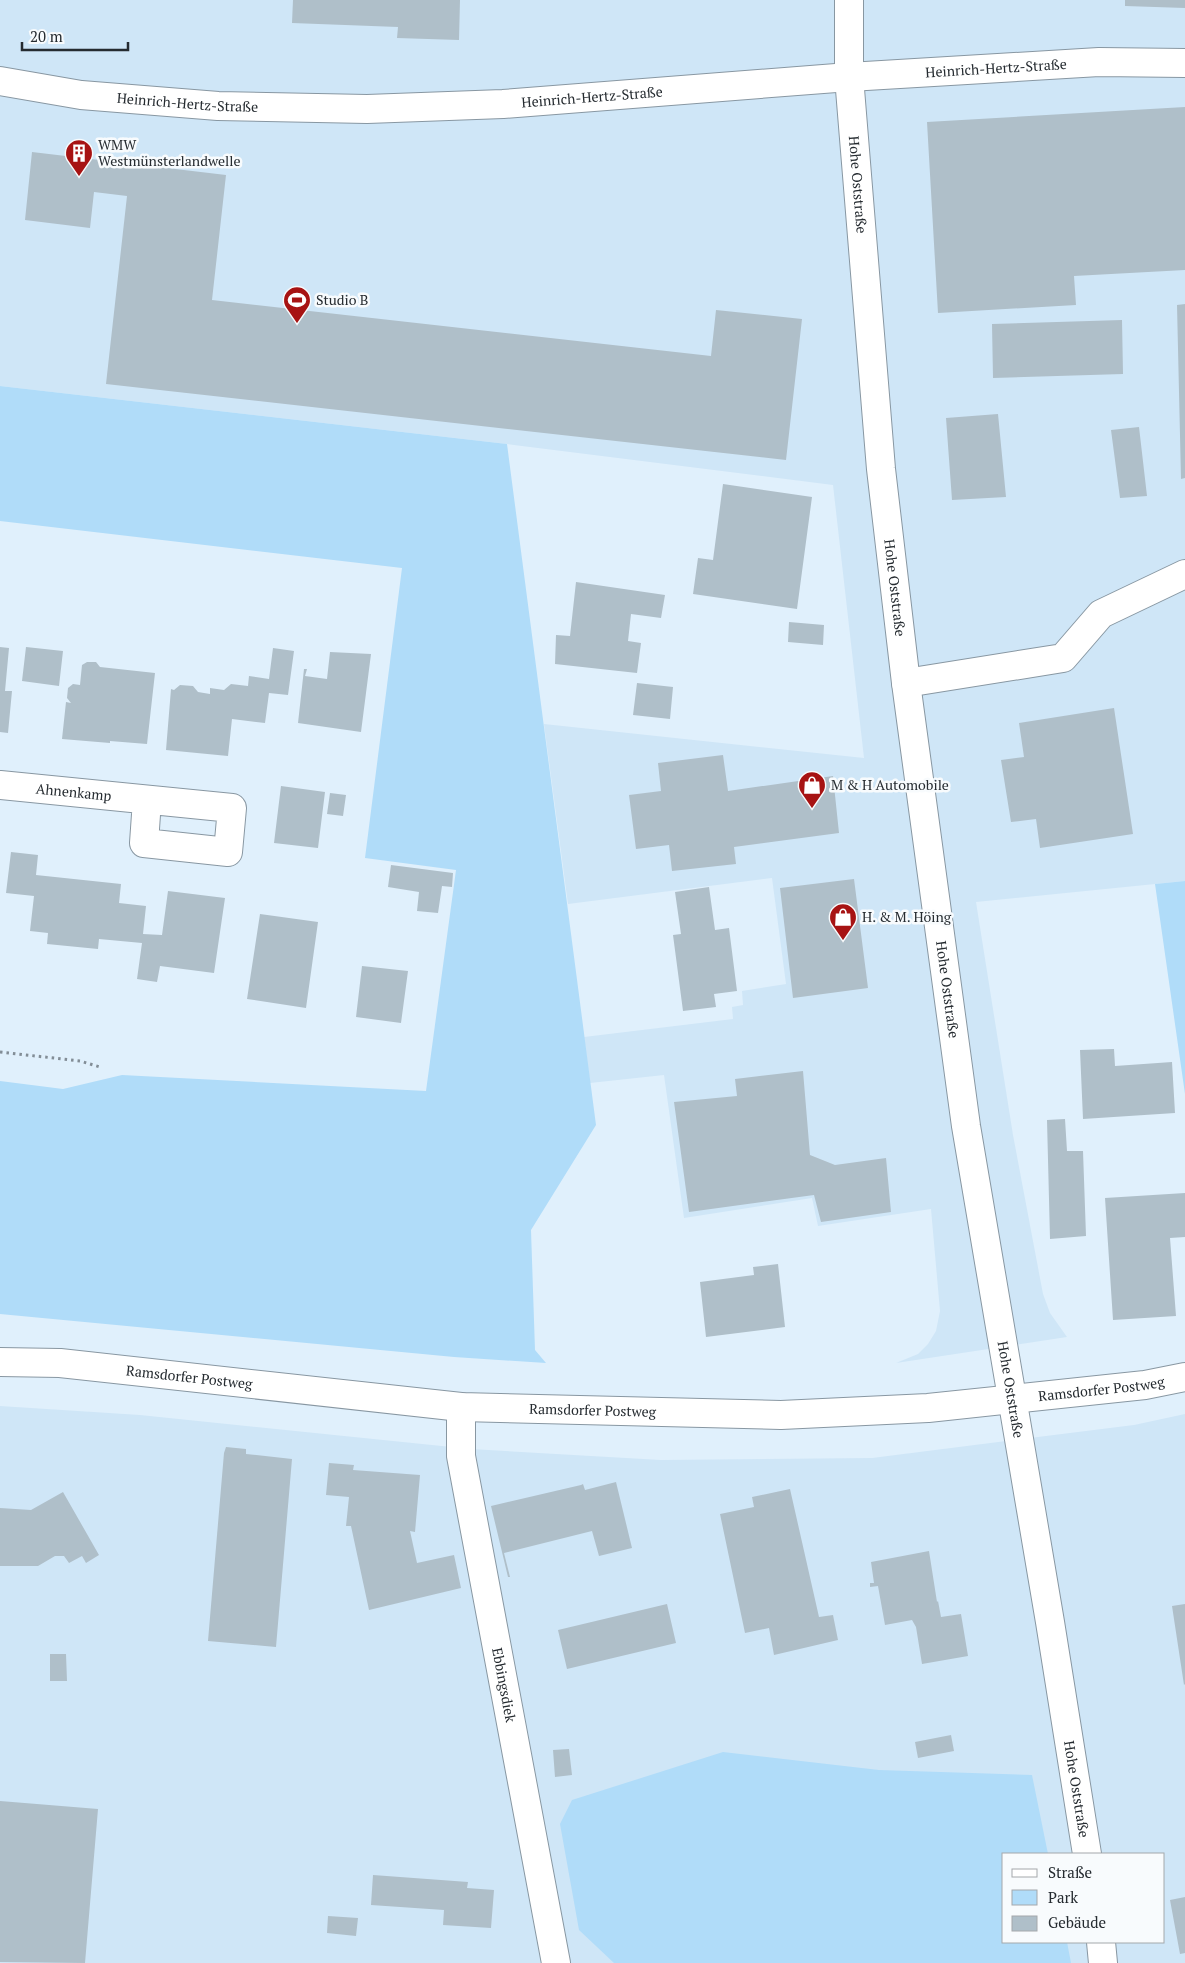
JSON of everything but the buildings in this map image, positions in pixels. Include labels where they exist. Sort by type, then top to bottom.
[{"type":"street","name":"Hohe Oststraße","points":[[850,0],[849,76],[881,469],[906,684],[966,1126],[1087,1853]]},
{"type":"street","name":"Heinrich-Hertz-Straße","points":[[0,81],[81,95],[218,106],[367,109],[503,104],[849,76],[1099,62],[1185,63]]},
{"type":"street","points":[[906,684],[1063,658],[1101,614],[1185,574]]},
{"type":"street","name":"Ahnenkamp","points":[[0,785],[147,800]]},
{"type":"street","name":"Ramsdorfer Postweg","points":[[0,1362],[60,1363],[461,1407],[781,1414],[928,1408],[1145,1385],[1185,1377]]},
{"type":"street","name":"Ebbingsdiek","points":[[461,1407],[461,1456],[556,1963]]},
{"type":"street","points":[[1101,1943],[1103,1963]]},
{"type":"path","points":[[0,1052],[80,1061],[100,1067]]},
{"type":"shaded area","points":[[0,0],[1185,0],[1185,881],[976,902],[1013,1135],[1043,1294],[1050,1313],[1067,1337],[896,1363],[918,1354],[928,1344],[936,1331],[940,1311],[931,1209],[818,1226],[812,1198],[684,1218],[664,1075],[590,1083],[584,1037],[733,1019],[732,1007],[743,1005],[742,991],[786,984],[772,878],[568,904],[544,724],[864,758],[833,485],[507,444],[0,386]]},
{"type":"shaded area","points":[[0,1406],[140,1415],[471,1449],[661,1460],[872,1458],[1134,1425],[1185,1414],[1185,1963],[0,1963]]},
{"type":"green space","points":[[0,386],[507,444],[596,1125],[531,1230],[535,1350],[546,1363],[454,1357],[0,1314],[0,1081],[63,1089],[122,1075],[426,1091],[456,870],[365,858],[402,568],[0,521]]},
{"type":"green space","points":[[1185,881],[1185,1094],[1155,884]]},
{"type":"green space","points":[[723,1752],[879,1770],[1032,1775],[1048,1853],[1002,1853],[1002,1943],[1067,1943],[1071,1963],[614,1963],[579,1930],[560,1824],[572,1800]]},
{"type":"place","name":"WMW Westmünsterlandwelle","points":[[79,177]]},
{"type":"place","name":"Studio B","points":[[297,324]]},
{"type":"place","name":"M & H Automobile","points":[[812,809]]},
{"type":"place","name":"H. & M. Höing","points":[[843,941]]}]
